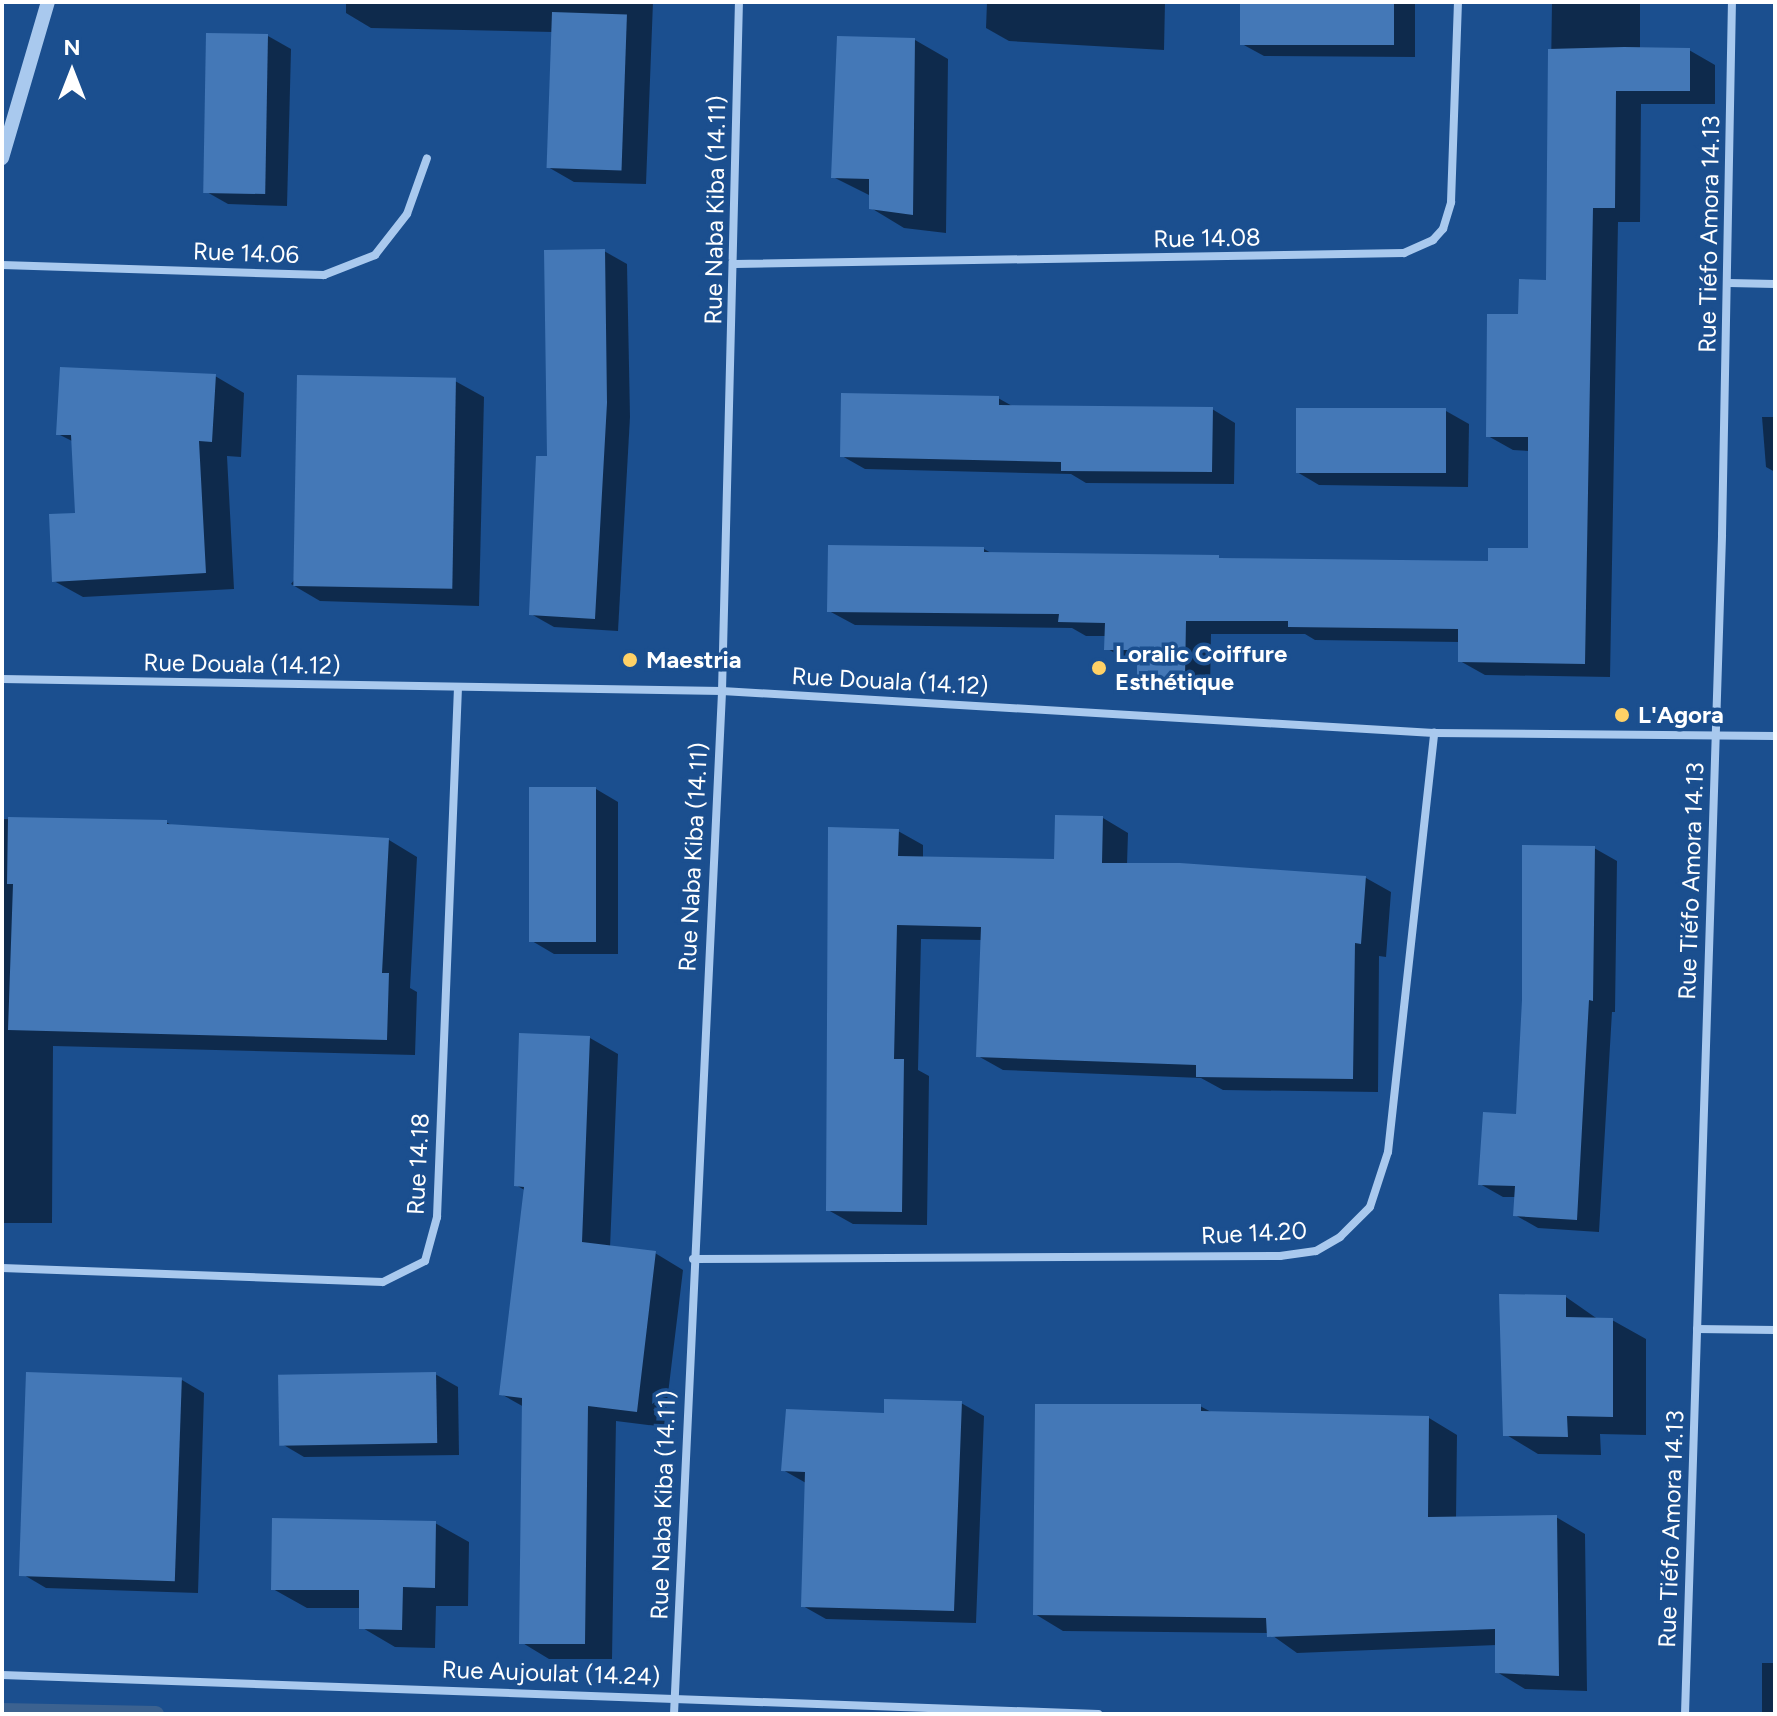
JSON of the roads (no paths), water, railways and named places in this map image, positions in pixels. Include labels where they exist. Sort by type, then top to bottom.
[{"type":"street","points":[[2,158],[48,2]]},
{"type":"street","name":"Rue Naba Kiba (14.11)","points":[[674,1714],[722,691],[735,264],[739,2]]},
{"type":"street","name":"Rue 14.08","points":[[735,264],[1404,253],[1433,240],[1443,229],[1451,202],[1458,2]]},
{"type":"street","name":"Rue Tiéfo Amora 14.13","points":[[1685,1714],[1729,283],[1732,2]]},
{"type":"street","name":"Rue 14.06","points":[[2,265],[324,275],[375,255],[407,214],[427,158]]},
{"type":"street","points":[[1729,283],[1775,284]]},
{"type":"street","name":"Rue Douala (14.12)","points":[[2,679],[722,691],[1434,733],[1716,733],[1775,736]]},
{"type":"street","name":"Rue 14.18","points":[[2,1268],[383,1282],[425,1261],[437,1217],[458,688]]},
{"type":"street","name":"Rue 14.20","points":[[693,1259],[1280,1256],[1316,1251],[1340,1237],[1370,1207],[1388,1152],[1434,733]]},
{"type":"street","points":[[1697,1329],[1775,1330]]},
{"type":"street","name":"Rue Aujoulat (14.24)","points":[[2,1675],[1098,1714]]},
{"type":"waterway","points":[[2,1711],[156,1714]]},
{"type":"place","name":"Maestria","points":[[630,660]]},
{"type":"place","name":"Loralic Coiffure Esthétique","points":[[1099,668]]},
{"type":"place","name":"L'Agora","points":[[1622,715]]}]
